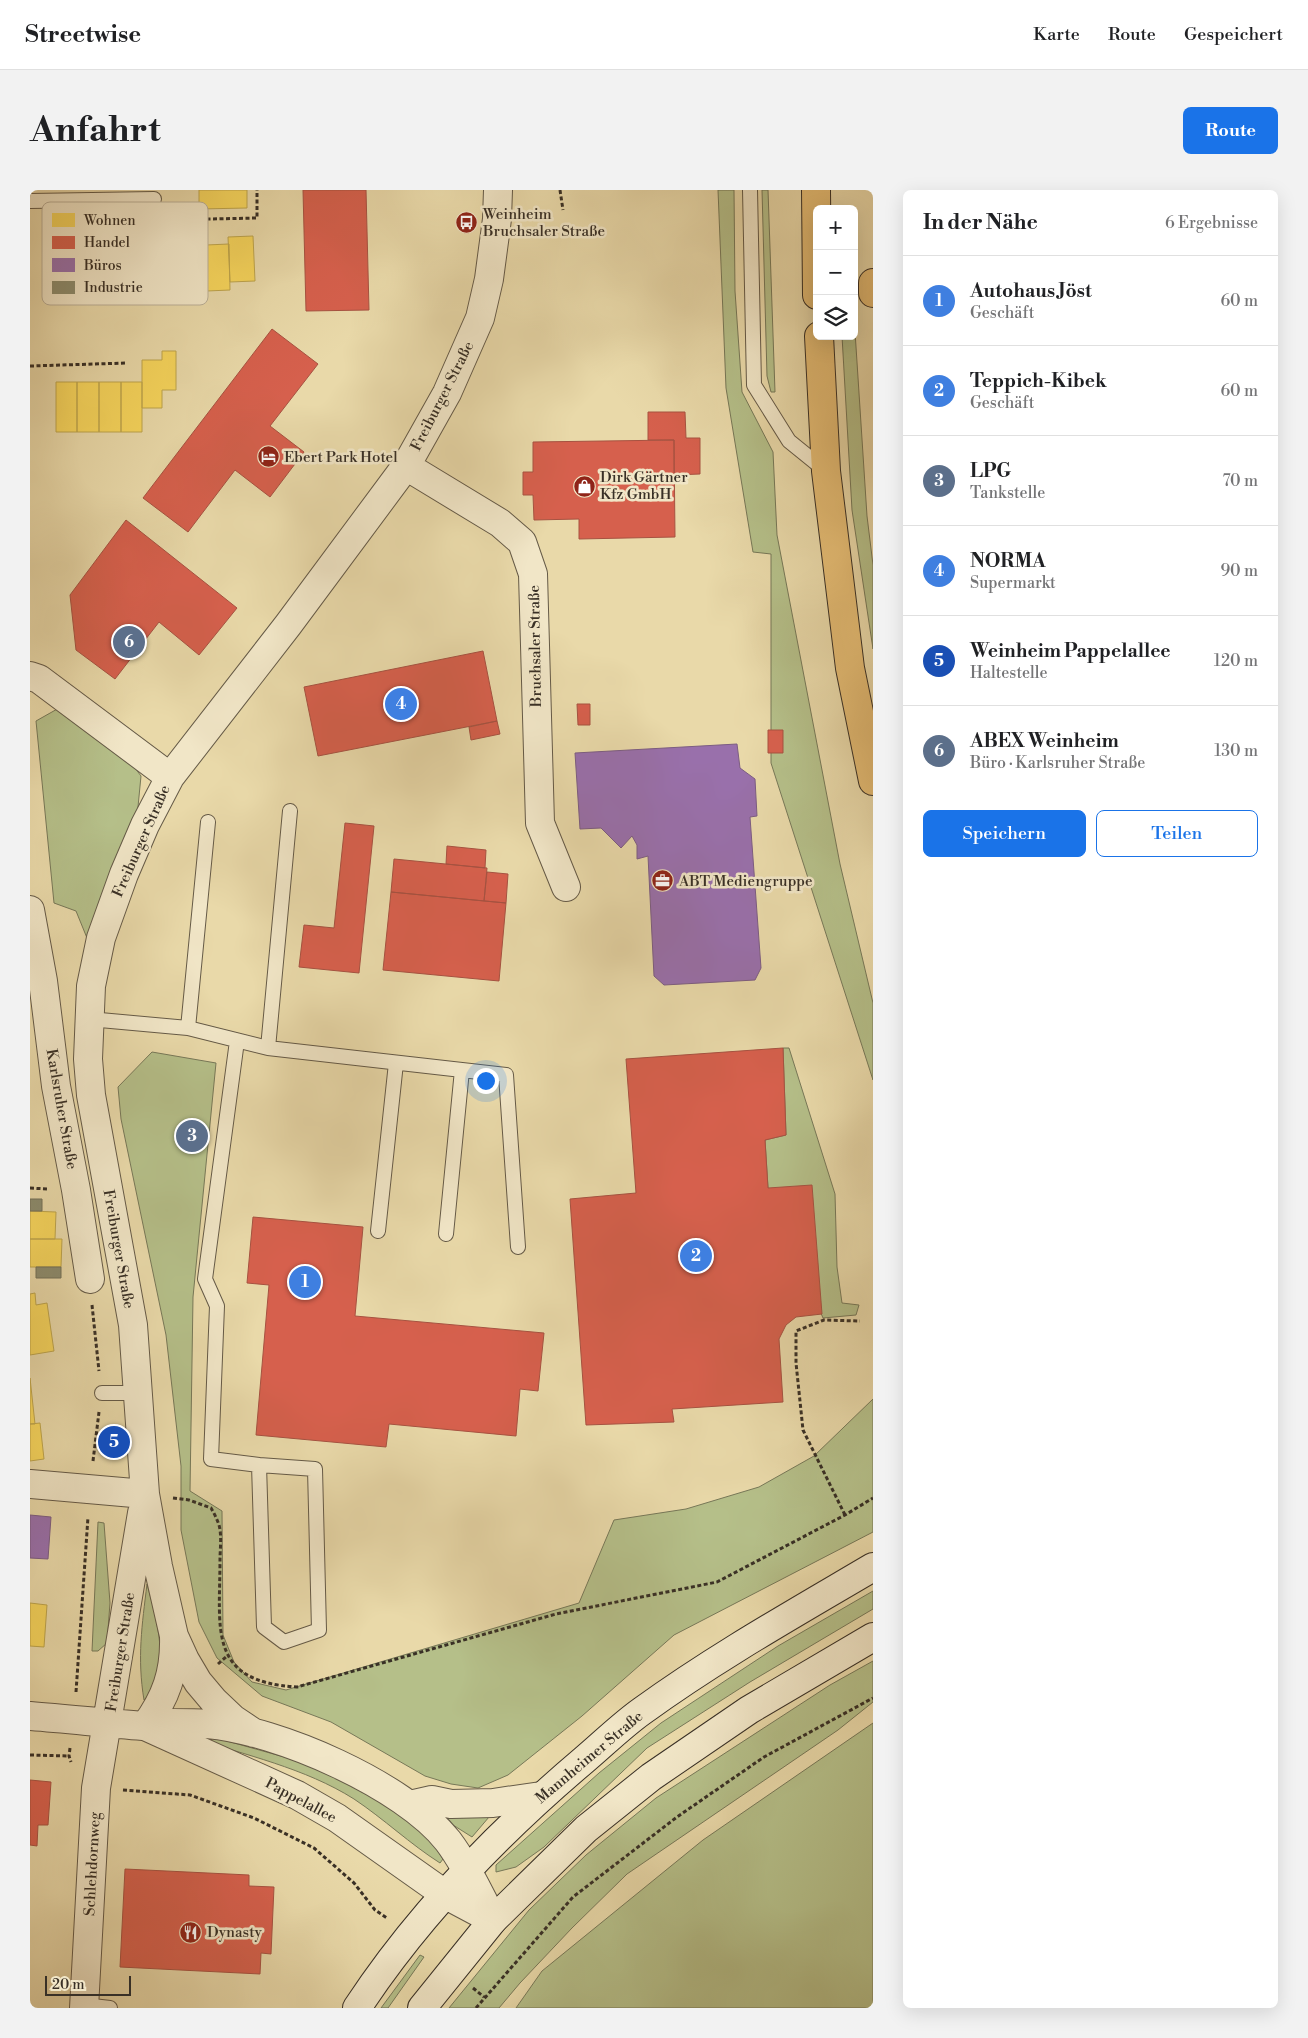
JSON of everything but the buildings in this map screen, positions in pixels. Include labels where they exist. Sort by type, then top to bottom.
[{"type":"main road","points":[[816,190],[817,250]]},
{"type":"main road","points":[[873,283],[873,292]]},
{"type":"main road","points":[[819,340],[826,471],[850,668],[873,781]]},
{"type":"street","name":"Freiburger Straße","points":[[254,1733],[233,1719],[214,1701],[198,1682],[185,1660],[174,1636],[158,1566],[145,1494],[133,1325],[91,1095],[88,1059],[91,986],[101,938],[124,874],[145,825],[170,777],[288,625],[406,466],[447,393],[480,318],[490,279],[497,219],[498,190]]},
{"type":"street","name":"Bruchsaler Straße","points":[[406,466],[500,523],[522,542],[533,574],[540,823],[566,887]]},
{"type":"street","points":[[30,676],[39,679],[170,777]]},
{"type":"street","name":"Karlsruher Straße","points":[[30,910],[43,981],[56,1086],[76,1190],[90,1279]]},
{"type":"street","points":[[30,1484],[145,1494]]},
{"type":"street","name":"Freiburger Straße","points":[[109,1722],[145,1494]]},
{"type":"street","name":"Mannheimer Straße","points":[[357,2008],[412,1935],[446,1895],[541,1796],[641,1712],[752,1638],[873,1567]]},
{"type":"street","name":"Freiburger Straße","points":[[145,1726],[158,1709],[167,1691],[174,1657],[174,1636]]},
{"type":"street","points":[[422,2008],[493,1920],[586,1829],[651,1777],[749,1710],[873,1637]]},
{"type":"street","name":"Pappelallee","points":[[30,1716],[145,1726],[173,1723],[208,1724],[254,1733],[294,1746],[371,1780],[410,1805],[432,1824],[448,1841],[467,1871],[493,1920]]},
{"type":"street","name":"Schlehdornweg","points":[[93,2007],[96,1788],[109,1722]]},
{"type":"street","name":"Pappelallee","points":[[145,1726],[297,1794],[337,1818],[446,1895],[493,1920]]},
{"type":"street","points":[[410,1805],[432,1800],[451,1804],[493,1803],[541,1796]]},
{"type":"lane","points":[[750,190],[754,385],[789,441],[826,471]]},
{"type":"lane","points":[[30,201],[154,199]]},
{"type":"lane","points":[[268,1048],[290,810]]},
{"type":"lane","points":[[188,1028],[208,822]]},
{"type":"lane","points":[[89,1019],[188,1028],[268,1048],[506,1075],[518,1247]]},
{"type":"lane","points":[[237,1041],[205,1280],[217,1306],[211,1459],[316,1469],[319,1630],[284,1642],[264,1627],[259,1465]]},
{"type":"lane","points":[[378,1231],[396,1063]]},
{"type":"lane","points":[[446,1234],[462,1070]]},
{"type":"lane","points":[[102,1393],[139,1393]]},
{"type":"path","points":[[560,190],[563,210]]},
{"type":"path","points":[[30,366],[128,363]]},
{"type":"path","points":[[73,1719],[90,1488],[102,1393],[90,1279]]},
{"type":"path","points":[[845,1515],[803,1430],[796,1363],[796,1331],[824,1320],[860,1321]]},
{"type":"path","points":[[145,1494],[189,1500],[211,1508],[219,1526],[220,1636],[227,1656],[249,1677],[276,1686],[297,1687],[556,1614],[717,1582],[845,1515],[873,1498]]},
{"type":"path","points":[[476,2008],[573,1896],[677,1817],[764,1757],[873,1698]]},
{"type":"path","points":[[30,1755],[69,1756]]},
{"type":"path","points":[[96,1788],[190,1795],[254,1818],[314,1848],[354,1884],[374,1910],[412,1935]]},
{"type":"path","points":[[452,1969],[484,1998]]},
{"type":"green space","points":[[718,190],[734,190],[735,291],[742,392],[773,452],[777,535],[840,864],[873,1003],[873,1080],[771,763],[771,554],[753,552],[726,388]]},
{"type":"green space","points":[[762,190],[768,190],[775,392],[771,392],[767,376]]},
{"type":"green space","points":[[842,340],[856,340],[867,516],[873,565],[873,649],[852,510]]},
{"type":"green space","points":[[59,708],[120,748],[141,776],[137,817],[87,938],[76,911],[54,903],[36,721]]},
{"type":"green space","points":[[783,1048],[789,1048],[835,1194],[837,1267],[842,1303],[859,1305],[856,1315],[823,1318],[768,1188],[765,1140],[786,1135]]},
{"type":"green space","points":[[152,1052],[216,1063],[193,1297],[190,1491],[222,1511],[223,1635],[234,1662],[252,1682],[286,1690],[579,1603],[614,1520],[686,1509],[759,1487],[814,1456],[873,1399],[873,1532],[674,1635],[582,1716],[508,1775],[478,1788],[451,1784],[425,1776],[331,1722],[262,1696],[217,1658],[199,1622],[181,1530],[181,1466],[166,1335],[121,1119],[118,1087]]},
{"type":"green space","points":[[98,1522],[104,1523],[110,1603],[107,1643],[98,1651],[92,1651]]},
{"type":"green space","points":[[147,1584],[157,1623],[160,1663],[155,1688],[144,1700],[141,1656]]},
{"type":"green space","points":[[873,1591],[873,1609],[750,1682],[647,1748],[544,1847],[516,1867],[496,1872],[496,1865],[599,1773],[661,1723],[778,1646]]},
{"type":"green space","points":[[873,1661],[873,1702],[838,1730],[627,1874],[572,1928],[499,2008],[449,2008],[529,1910],[586,1855],[656,1798],[830,1685]]},
{"type":"green space","points":[[873,1723],[873,2008],[516,2008],[542,1971],[703,1840]]},
{"type":"green space","points":[[191,1731],[288,1758],[334,1775],[377,1798],[429,1837],[443,1859],[440,1863],[354,1799],[335,1788],[274,1763],[190,1737]]},
{"type":"green space","points":[[495,1810],[472,1837],[442,1818],[444,1813]]},
{"type":"green space","points":[[420,1955],[424,1957],[388,2008],[381,2008]]},
{"type":"place","name":"Weinheim Bruchsaler Straße","points":[[467,223]]},
{"type":"place","name":"Ebert Park Hotel","points":[[268,457]]},
{"type":"place","name":"Dirk Gärtner Kfz GmbH","points":[[584,486]]},
{"type":"place","name":"ABEX Weinheim","points":[[129,642]]},
{"type":"place","name":"NORMA","points":[[401,704]]},
{"type":"place","name":"ABT Mediengruppe","points":[[663,881]]},
{"type":"place","name":"LPG","points":[[192,1136]]},
{"type":"place","name":"Teppich-Kibek","points":[[696,1256]]},
{"type":"place","name":"Autohaus Jöst","points":[[305,1282]]},
{"type":"place","name":"Weinheim Pappelallee","points":[[114,1442]]},
{"type":"place","name":"Dynasty","points":[[191,1932]]}]
